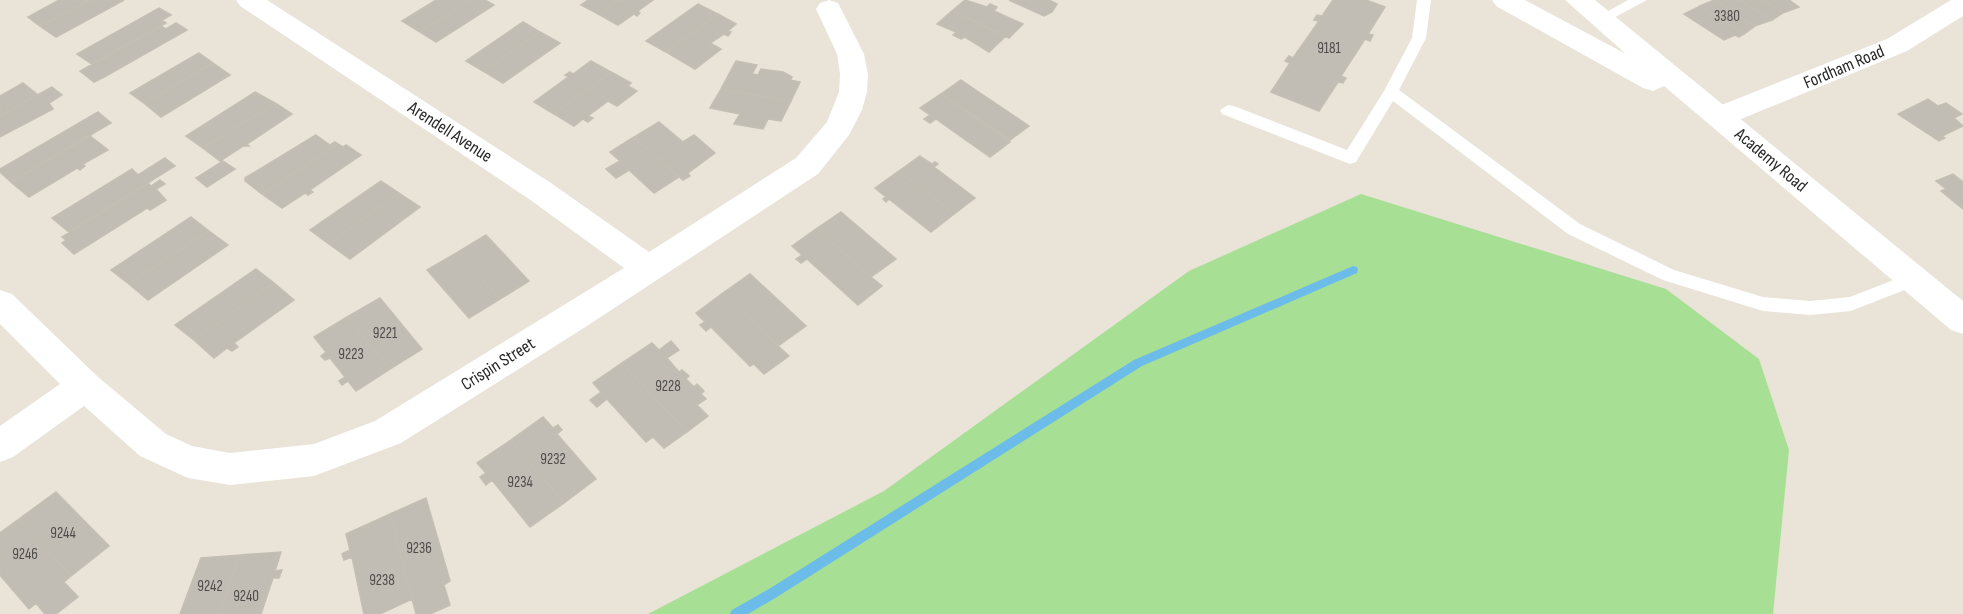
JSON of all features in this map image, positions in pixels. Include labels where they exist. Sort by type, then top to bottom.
[{"type":"street","name":"Arendell Avenue","points":[[249,0],[540,191],[647,268]]},
{"type":"street","points":[[1505,0],[1719,117]]},
{"type":"street","name":"Academy Road","points":[[1578,0],[1963,320]]},
{"type":"street","name":"Crispin Street","points":[[0,303],[85,386],[153,445],[188,462],[230,469],[314,460],[388,432],[807,166],[831,141],[850,108],[856,71],[846,36],[830,3]]},
{"type":"street","name":"Fordham Road","points":[[1719,117],[1897,45],[1963,4]]},
{"type":"street","points":[[0,446],[85,386]]},
{"type":"lane","points":[[1228,110],[1350,158],[1391,93],[1419,38],[1424,0]]},
{"type":"lane","points":[[1601,19],[1640,0]]},
{"type":"lane","points":[[1391,93],[1574,229],[1669,275],[1763,304],[1810,308],[1851,304],[1914,279]]},
{"type":"green space","points":[[1361,194],[1666,289],[1759,359],[1789,450],[1773,614],[648,614],[884,491],[1189,271]]},
{"type":"building","points":[[59,0],[90,0],[40,26],[28,17]]},
{"type":"building","points":[[90,0],[124,0],[56,37],[40,26]]},
{"type":"building","points":[[436,0],[470,0],[420,32],[402,21]]},
{"type":"building","points":[[470,0],[485,0],[494,5],[436,42],[420,32]]},
{"type":"building","points":[[588,0],[619,0],[598,14],[581,5]]},
{"type":"building","points":[[619,0],[653,0],[638,11],[640,13],[637,16],[634,14],[618,25],[598,14]]},
{"type":"building","points":[[965,0],[987,7],[990,4],[997,7],[994,11],[1023,24],[1009,38],[952,11]]},
{"type":"building","points":[[1009,0],[1049,0],[1057,4],[1052,12],[1044,16]]},
{"type":"building","points":[[1333,0],[1366,0],[1385,7],[1368,34],[1373,35],[1370,41],[1365,39],[1341,76],[1346,78],[1343,83],[1338,82],[1319,111],[1271,92],[1290,63],[1285,61],[1289,56],[1293,58],[1319,21],[1314,20],[1317,15],[1322,16]]},
{"type":"building","points":[[1714,0],[1740,0],[1772,20],[1755,26]]},
{"type":"building","points":[[1714,0],[1755,26],[1744,34],[1700,6]]},
{"type":"building","points":[[1740,0],[1763,0],[1783,13],[1772,20]]},
{"type":"building","points":[[1763,0],[1789,0],[1799,7],[1783,13]]},
{"type":"building","points":[[698,4],[718,14],[666,52],[646,41]]},
{"type":"building","points":[[1700,6],[1744,34],[1724,40],[1684,14]]},
{"type":"building","points":[[159,8],[171,15],[157,23],[163,21],[166,23],[92,64],[77,54]]},
{"type":"building","points":[[952,11],[1006,36],[989,52],[965,37],[961,39],[953,35],[956,32],[937,24]]},
{"type":"building","points":[[718,14],[736,24],[728,31],[731,32],[728,36],[724,34],[710,43],[721,49],[695,69],[666,52]]},
{"type":"building","points":[[523,22],[540,32],[483,71],[466,61]]},
{"type":"building","points":[[176,23],[187,30],[94,82],[80,71],[161,26],[166,29]]},
{"type":"building","points":[[540,32],[560,43],[503,83],[483,71]]},
{"type":"building","points":[[199,53],[213,63],[144,103],[130,93]]},
{"type":"building","points":[[591,61],[611,72],[554,114],[534,102],[568,77],[565,75],[570,72],[573,74]]},
{"type":"building","points":[[736,61],[757,65],[752,74],[758,75],[761,69],[783,72],[792,77],[790,80],[800,82],[791,101],[721,89]]},
{"type":"building","points":[[213,63],[230,75],[161,117],[144,103]]},
{"type":"building","points":[[611,72],[631,83],[628,86],[637,91],[617,106],[608,101],[588,116],[593,118],[588,122],[583,119],[574,126],[554,114]]},
{"type":"building","points":[[961,80],[1029,126],[1010,140],[941,94]]},
{"type":"building","points":[[23,83],[38,95],[0,116],[0,96]]},
{"type":"building","points":[[52,87],[62,95],[49,103],[53,109],[0,137],[0,116]]},
{"type":"building","points":[[721,89],[791,101],[781,121],[768,119],[763,129],[734,124],[740,114],[710,108]]},
{"type":"building","points":[[255,92],[275,103],[203,148],[186,136]]},
{"type":"building","points":[[941,94],[1010,142],[990,157],[936,119],[930,123],[924,119],[930,115],[920,108]]},
{"type":"building","points":[[1928,99],[1938,106],[1946,103],[1962,114],[1954,118],[1963,126],[1942,136],[1945,138],[1939,141],[1898,114]]},
{"type":"building","points":[[275,103],[292,114],[247,144],[249,146],[243,146],[220,161],[203,148]]},
{"type":"building","points":[[98,112],[111,123],[11,182],[0,172],[0,169]]},
{"type":"building","points":[[659,122],[683,142],[694,135],[715,153],[688,173],[690,176],[683,180],[634,137]]},
{"type":"building","points":[[89,135],[108,150],[83,164],[85,166],[80,170],[77,168],[29,197],[11,182]]},
{"type":"building","points":[[316,135],[330,145],[335,142],[338,144],[262,194],[245,181],[245,178]]},
{"type":"building","points":[[634,137],[679,177],[654,193],[629,170],[616,178],[606,169],[620,161],[610,152]]},
{"type":"building","points":[[338,144],[343,147],[346,145],[361,155],[310,190],[313,192],[308,195],[305,193],[282,208],[262,194]]},
{"type":"building","points":[[920,156],[932,164],[935,162],[938,164],[934,167],[975,198],[954,214],[899,171]]},
{"type":"building","points":[[165,158],[175,166],[69,232],[52,218],[132,169],[138,175]]},
{"type":"building","points":[[223,161],[235,169],[207,187],[196,178]]},
{"type":"building","points":[[899,171],[954,214],[931,232],[889,199],[886,202],[883,199],[886,197],[875,188]]},
{"type":"building","points":[[1953,174],[1963,182],[1963,209],[1941,191],[1946,189],[1936,181]]},
{"type":"building","points":[[160,180],[165,184],[156,189],[166,200],[150,210],[147,208],[74,254],[62,243],[66,240],[62,237],[148,183],[151,186]]},
{"type":"building","points":[[381,181],[399,193],[329,244],[310,230]]},
{"type":"building","points":[[399,193],[420,207],[350,259],[329,244]]},
{"type":"building","points":[[841,212],[896,259],[871,277],[816,229]]},
{"type":"building","points":[[191,217],[209,231],[129,284],[111,270]]},
{"type":"building","points":[[816,229],[882,286],[858,305],[807,259],[801,263],[796,259],[802,255],[792,246]]},
{"type":"building","points":[[209,231],[228,245],[148,300],[129,284]]},
{"type":"building","points":[[486,235],[529,281],[500,299],[458,252]]},
{"type":"building","points":[[458,252],[500,299],[469,318],[427,270]]},
{"type":"building","points":[[256,269],[274,283],[194,340],[175,325]]},
{"type":"building","points":[[750,274],[806,326],[778,346],[723,293]]},
{"type":"building","points":[[274,283],[294,300],[234,343],[238,347],[232,351],[227,348],[214,358],[194,340]]},
{"type":"building","points":[[723,293],[789,356],[764,374],[754,364],[750,366],[711,327],[706,331],[700,325],[705,322],[696,313]]},
{"type":"building","points":[[380,298],[422,349],[390,369],[347,317]]},
{"type":"building","points":[[347,317],[390,369],[356,391],[348,381],[342,385],[339,381],[345,377],[330,358],[325,360],[321,356],[326,352],[314,337]]},
{"type":"building","points":[[671,341],[679,350],[667,358],[679,372],[682,370],[689,376],[686,379],[694,387],[697,384],[704,391],[701,394],[706,399],[697,405],[708,416],[687,432],[622,363],[652,343],[659,350]]},
{"type":"building","points":[[622,363],[687,432],[664,448],[653,437],[646,442],[607,399],[597,407],[590,400],[601,392],[593,383]]},
{"type":"building","points":[[543,417],[553,428],[558,425],[562,430],[557,434],[596,479],[564,503],[511,440]]},
{"type":"building","points":[[511,440],[564,503],[530,527],[492,480],[486,485],[480,477],[486,473],[477,463]]},
{"type":"building","points":[[56,492],[109,546],[71,576],[19,519]]},
{"type":"building","points":[[426,498],[450,581],[444,585],[450,605],[430,614],[416,614],[390,514]]},
{"type":"building","points":[[390,514],[412,599],[380,614],[364,614],[352,557],[344,560],[342,554],[350,550],[346,534]]},
{"type":"building","points":[[19,519],[71,576],[64,582],[78,597],[56,614],[45,614],[36,603],[29,609],[0,575],[0,533]]},
{"type":"building","points":[[281,552],[275,571],[282,570],[279,578],[273,578],[261,614],[220,614],[240,555]]},
{"type":"building","points":[[240,555],[220,614],[180,614],[201,558]]},
{"type":"waterway","points":[[736,614],[1138,363],[1353,270]]}]
